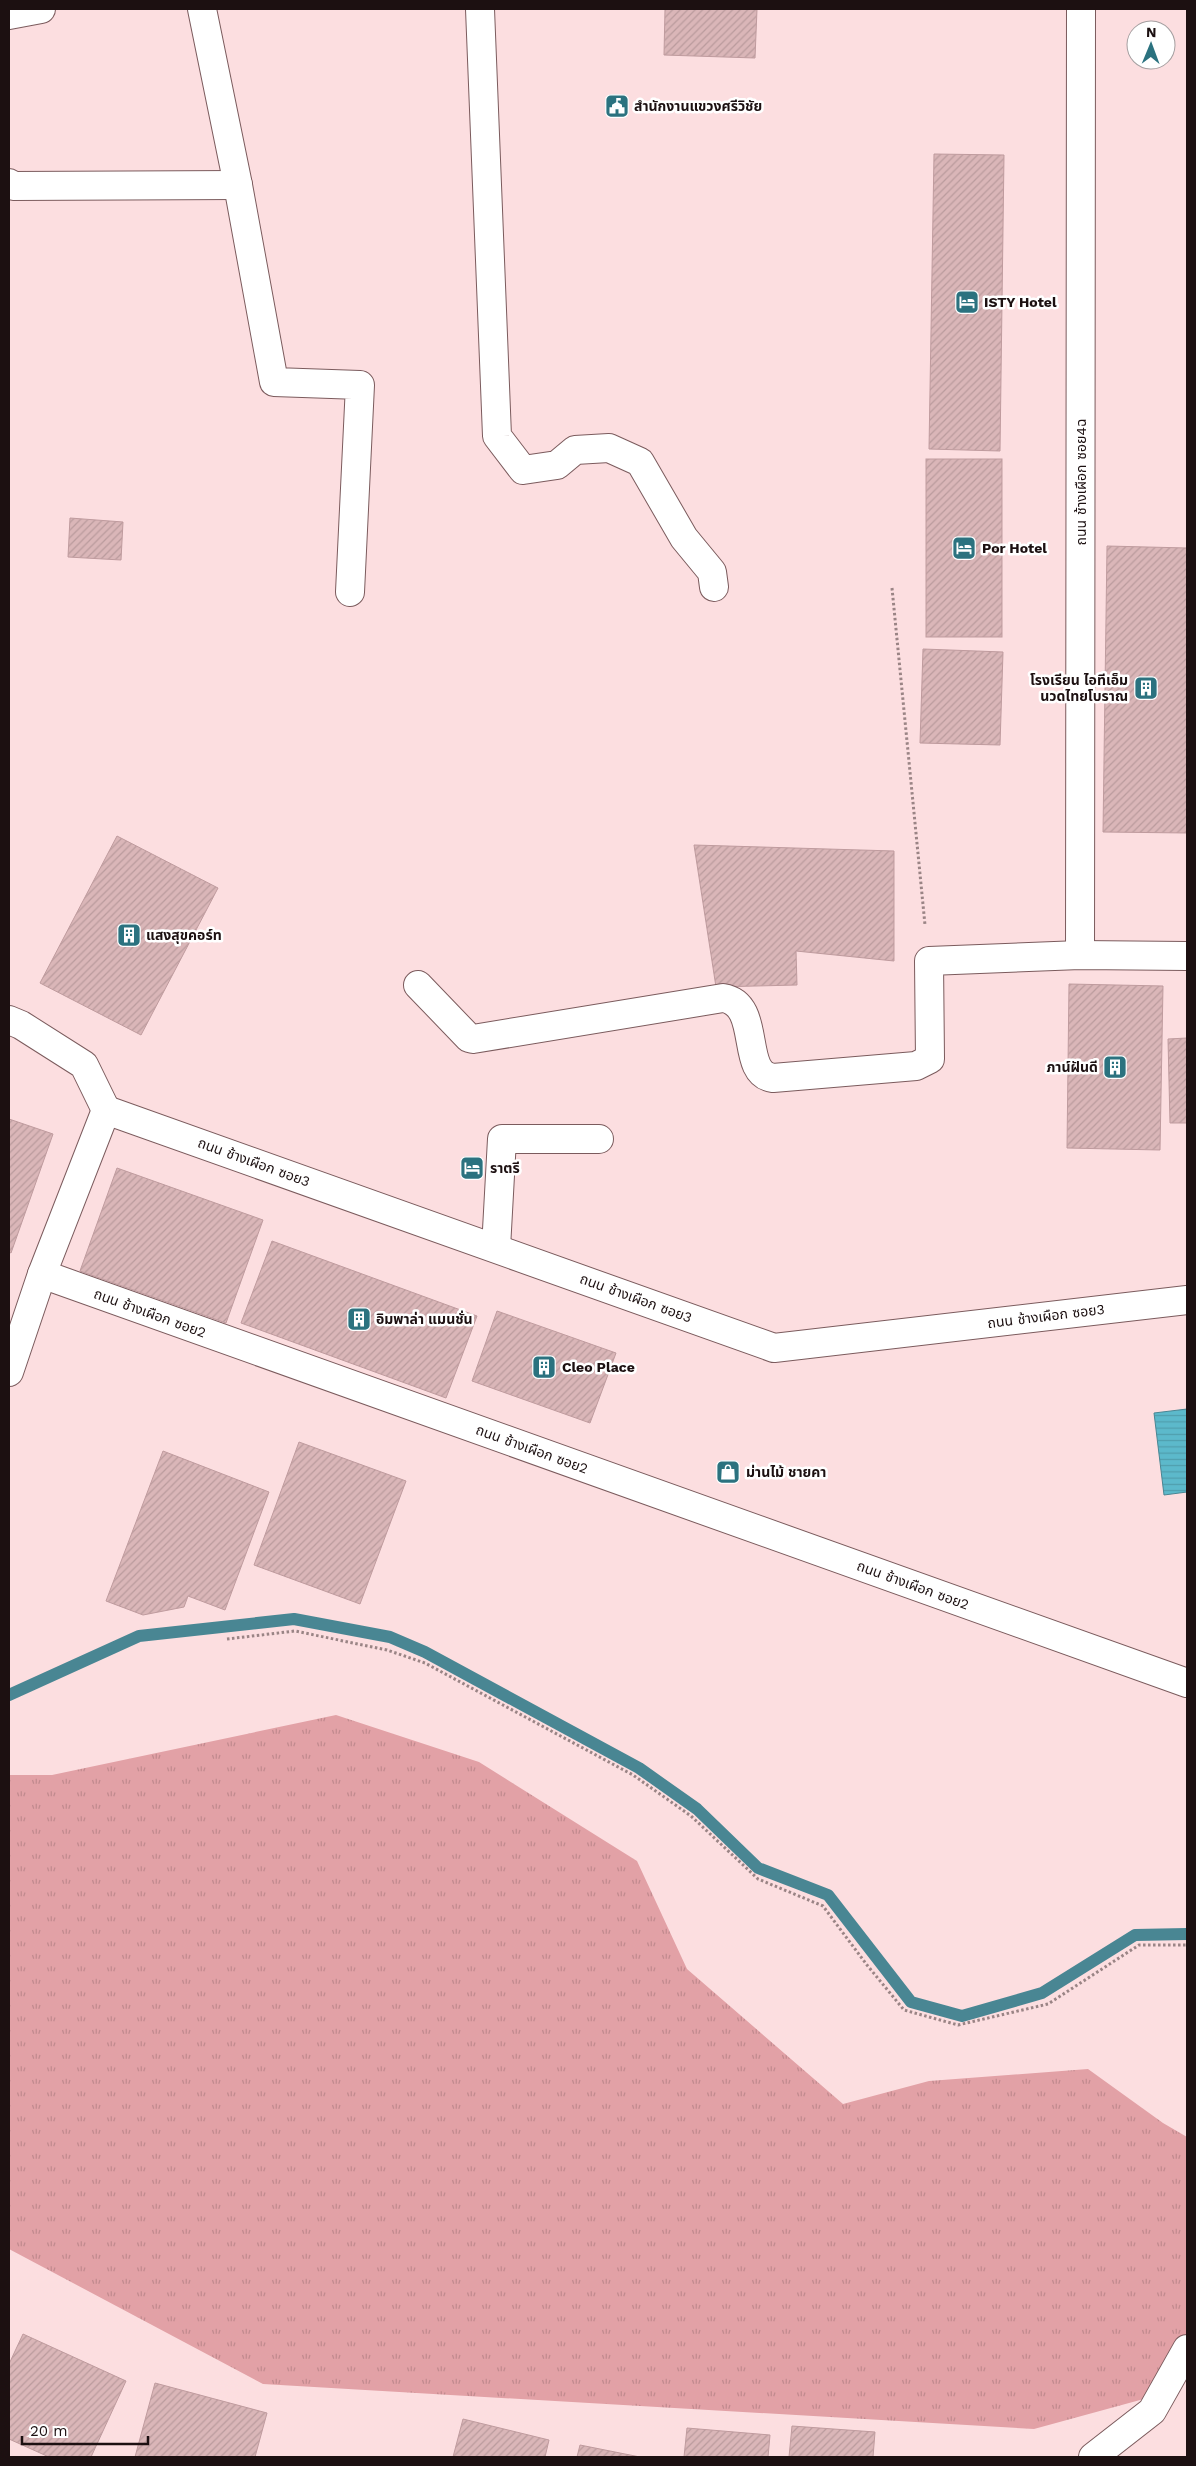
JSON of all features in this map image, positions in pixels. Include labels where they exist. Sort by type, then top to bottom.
[{"type":"street","points":[[9,15],[41,9]]},
{"type":"street","points":[[202,9],[238,185],[274,382],[360,385],[350,592]]},
{"type":"street","points":[[480,9],[497,436],[522,470],[557,465],[575,450],[609,448],[640,462],[684,538],[712,572],[714,587]]},
{"type":"street","name":"ถนน ช้างเผือก ซอย4ฉ","points":[[1080,955],[1081,9]]},
{"type":"street","points":[[9,183],[14,186],[238,185]]},
{"type":"street","points":[[418,985],[469,1038],[723,998],[733,999],[743,1010],[756,1061],[761,1073],[773,1078],[916,1066],[930,1059],[929,961],[1080,955],[1187,956]]},
{"type":"street","points":[[9,1020],[21,1025],[84,1064],[106,1110],[42,1274],[9,1372]]},
{"type":"street","name":"ถนน ช้างเผือก ซอย3","points":[[106,1110],[774,1348],[1187,1300]]},
{"type":"street","points":[[496,1248],[502,1139],[599,1139]]},
{"type":"street","name":"ถนน ช้างเผือก ซอย2","points":[[42,1274],[1187,1683]]},
{"type":"street","points":[[1093,2457],[1152,2411],[1187,2349]]},
{"type":"path","points":[[892,588],[929,961]]},
{"type":"path","points":[[227,1639],[296,1631],[387,1650],[425,1663],[633,1775],[691,1816],[758,1879],[823,1906],[867,1965],[904,2010],[958,2025],[1048,2004],[1139,1945],[1187,1946]]},
{"type":"green space","points":[[336,1715],[479,1762],[637,1861],[687,1969],[843,2104],[929,2081],[1088,2069],[1163,2123],[1187,2137],[1187,2363],[1151,2397],[1034,2429],[263,2384],[9,2249],[9,1775],[52,1775]]},
{"type":"water","points":[[1187,1409],[1187,1492],[1164,1495],[1154,1413]]},
{"type":"building","points":[[665,9],[757,9],[755,58],[664,55]]},
{"type":"building","name":"ISTY Hotel","points":[[934,154],[1004,155],[1000,451],[929,449]]},
{"type":"building","name":"Por Hotel","points":[[926,459],[1002,459],[1002,637],[926,637]]},
{"type":"building","points":[[70,518],[123,522],[121,560],[68,557]]},
{"type":"building","name":"โรงเรียน ไอทีเอ็ม นวดไทยโบราณ","points":[[1107,546],[1187,548],[1187,833],[1103,832]]},
{"type":"building","points":[[923,649],[1003,652],[1000,745],[920,743]]},
{"type":"building","name":"แสงสุขคอร์ท","points":[[117,836],[218,888],[141,1035],[40,983]]},
{"type":"building","points":[[694,845],[894,851],[894,961],[796,951],[797,985],[716,987]]},
{"type":"building","name":"ภาน์ฝันดี","points":[[1069,984],[1163,986],[1160,1150],[1067,1148]]},
{"type":"building","points":[[1187,1038],[1187,1123],[1170,1123],[1168,1039]]},
{"type":"building","points":[[9,1119],[53,1134],[11,1253],[9,1252]]},
{"type":"building","points":[[117,1168],[263,1220],[226,1323],[80,1271]]},
{"type":"building","name":"อิมพาล่า แมนชั่น","points":[[272,1241],[477,1316],[446,1398],[241,1323]]},
{"type":"building","name":"Cleo Place","points":[[497,1311],[616,1353],[590,1423],[472,1381]]},
{"type":"building","points":[[299,1442],[406,1481],[360,1604],[254,1565]]},
{"type":"building","points":[[163,1451],[269,1492],[225,1610],[188,1596],[184,1607],[143,1615],[106,1601]]},
{"type":"building","points":[[23,2334],[126,2381],[91,2457],[49,2457],[9,2439],[9,2364]]},
{"type":"building","points":[[155,2383],[267,2413],[255,2457],[135,2457]]},
{"type":"building","points":[[463,2419],[549,2440],[545,2457],[453,2457]]},
{"type":"building","points":[[792,2426],[875,2432],[873,2457],[789,2457]]},
{"type":"building","points":[[687,2428],[770,2435],[768,2457],[684,2457]]},
{"type":"building","points":[[580,2445],[640,2457],[577,2457]]},
{"type":"waterway","points":[[9,1695],[139,1636],[294,1619],[390,1637],[425,1652],[639,1768],[697,1809],[758,1868],[828,1895],[911,2002],[962,2016],[1042,1993],[1135,1935],[1187,1934]]},
{"type":"place","name":"สำนักงานแขวงศรีวิชัย","points":[[617,106]]},
{"type":"place","name":"ISTY Hotel","points":[[967,302]]},
{"type":"place","name":"Por Hotel","points":[[964,548]]},
{"type":"place","name":"โรงเรียน ไอทีเอ็ม นวดไทยโบราณ","points":[[1146,688]]},
{"type":"place","name":"แสงสุขคอร์ท","points":[[129,935]]},
{"type":"place","name":"ภาน์ฝันดี","points":[[1115,1067]]},
{"type":"place","name":"ราตรี","points":[[472,1168]]},
{"type":"place","name":"อิมพาล่า แมนชั่น","points":[[359,1319]]},
{"type":"place","name":"Cleo Place","points":[[544,1367]]},
{"type":"place","name":"ม่านไม้ ชายคา","points":[[728,1472]]}]
